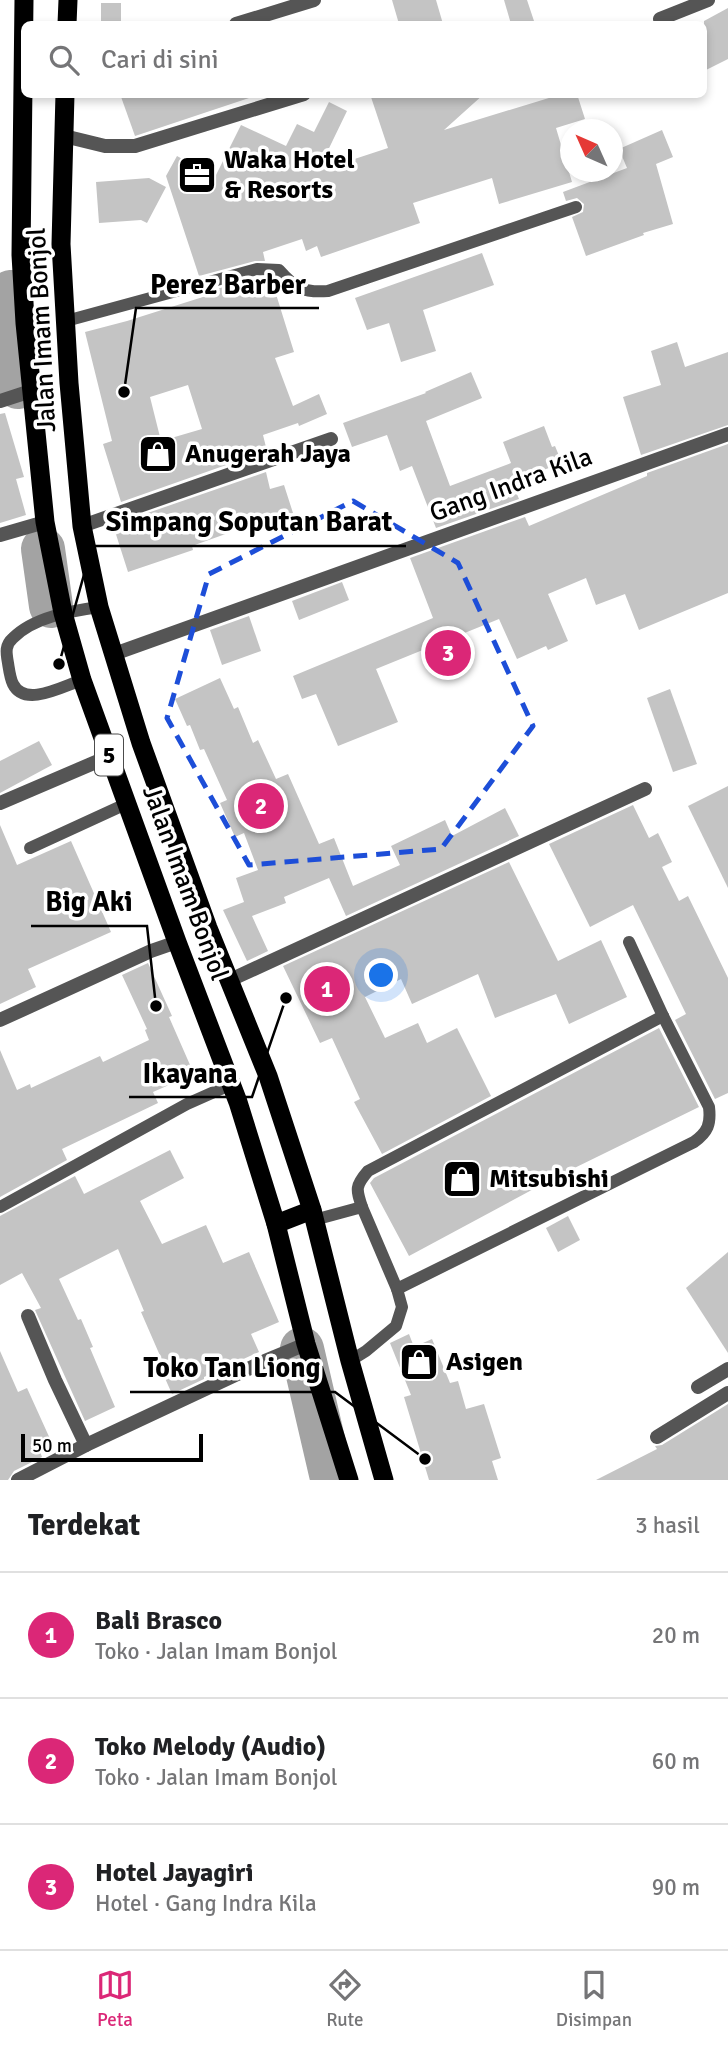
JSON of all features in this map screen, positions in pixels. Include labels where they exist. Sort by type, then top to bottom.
[{"type":"highway","name":"Jalan Imam Bonjol","points":[[24,0],[24,21]]},
{"type":"highway","points":[[67,21],[68,0]]},
{"type":"highway","name":"Jalan Imam Bonjol","points":[[23,98],[21,255],[31,391],[45,522],[63,613],[82,680],[177,942],[232,1084],[276,1224],[306,1344],[349,1480]]},
{"type":"highway","name":"Jalan Imam Bonjol","points":[[65,98],[61,244],[66,321],[82,526],[99,607],[146,755],[208,928],[268,1076],[313,1215],[384,1480]]},
{"type":"highway","points":[[276,1224],[313,1215]]},
{"type":"street","points":[[246,21],[314,0]]},
{"type":"street","points":[[660,19],[708,0]]},
{"type":"street","points":[[64,135],[105,146],[135,146],[290,98]]},
{"type":"street","points":[[0,401],[31,391]]},
{"type":"street","name":"Gang Indra Kila","points":[[114,654],[728,434]]},
{"type":"street","points":[[82,526],[331,439]]},
{"type":"street","points":[[0,535],[45,522]]},
{"type":"street","points":[[0,803],[110,756]]},
{"type":"street","points":[[230,980],[645,789]]},
{"type":"street","points":[[0,1020],[151,951],[177,942]]},
{"type":"street","points":[[28,1316],[86,1446]]},
{"type":"street","points":[[18,1480],[265,1361],[306,1344]]},
{"type":"street","points":[[698,1387],[728,1369]]},
{"type":"street","points":[[657,1437],[728,1393]]},
{"type":"lane","points":[[66,321],[257,270],[279,270],[292,285],[312,292],[328,291],[576,207]]},
{"type":"lane","points":[[82,680],[34,696],[22,693],[12,682],[7,645],[21,632],[63,613],[99,607]]},
{"type":"lane","points":[[30,848],[128,803]]},
{"type":"lane","points":[[397,1289],[694,1142],[706,1133],[711,1122],[709,1107],[629,942]]},
{"type":"lane","points":[[350,1361],[396,1326],[402,1307],[356,1191],[360,1180],[368,1171],[663,1016]]},
{"type":"lane","points":[[0,1207],[187,1104],[232,1084]]},
{"type":"lane","points":[[313,1215],[362,1207]]},
{"type":"highlighted area","points":[[353,501],[458,563],[533,726],[441,849],[249,865],[167,718],[209,574]]},
{"type":"building","points":[[392,0],[436,0],[442,21],[398,21]]},
{"type":"building","points":[[504,0],[527,0],[534,21],[510,21]]},
{"type":"building","points":[[101,3],[121,3],[121,21],[101,21]]},
{"type":"building","points":[[728,8],[728,59],[707,70],[707,21],[704,21]]},
{"type":"building","points":[[121,98],[249,98],[135,136]]},
{"type":"building","points":[[371,98],[480,98],[444,130],[549,98],[578,98],[585,119],[560,119],[560,127],[556,128],[560,142],[560,182],[572,182],[499,204],[492,178],[413,203],[420,223],[321,257],[317,246],[306,251],[302,239],[263,252],[265,261],[255,261],[199,276],[166,176],[177,156],[215,177],[241,125],[286,146],[297,124],[314,132],[329,102],[347,111],[318,171],[388,148]]},
{"type":"building","points":[[662,130],[673,157],[656,164],[673,224],[586,256],[572,217],[583,212],[584,204],[577,198],[566,201],[563,192],[590,182],[623,182],[623,170],[627,168],[623,158],[623,147]]},
{"type":"building","points":[[149,178],[166,187],[147,223],[141,220],[99,223],[96,182]]},
{"type":"building","points":[[482,253],[494,285],[423,310],[436,351],[401,362],[389,323],[367,330],[355,298]]},
{"type":"building","points":[[258,278],[271,278],[294,352],[275,358],[293,406],[319,394],[327,414],[299,426],[298,423],[263,435],[266,447],[259,450],[260,453],[121,502],[103,444],[112,441],[85,332],[206,296],[205,292]],"holes":[[[188,385],[202,429],[161,441],[150,397]]]},
{"type":"building","points":[[677,342],[685,367],[728,352],[728,425],[641,455],[623,397],[661,385],[651,351]]},
{"type":"building","points":[[471,372],[482,398],[426,421],[450,486],[511,463],[503,442],[544,426],[562,463],[512,482],[519,499],[436,528],[412,466],[400,471],[387,435],[352,447],[343,423],[426,393]]},
{"type":"building","points":[[5,413],[24,477],[16,479],[26,515],[0,523],[0,414]]},
{"type":"building","points":[[728,444],[728,593],[639,630],[625,594],[596,605],[586,578],[548,594],[568,641],[548,650],[546,646],[517,659],[499,619],[376,669],[398,722],[338,746],[316,694],[302,699],[293,676],[433,618],[410,558],[525,517],[529,526],[647,476],[647,473]]},
{"type":"building","points":[[266,472],[270,489],[284,485],[293,513],[192,546],[193,550],[128,572],[113,525]]},
{"type":"building","points":[[342,582],[349,600],[299,620],[292,601]]},
{"type":"building","points":[[249,616],[261,651],[222,665],[210,630]]},
{"type":"building","points":[[220,678],[234,709],[238,707],[253,743],[258,740],[276,779],[288,774],[319,844],[334,838],[353,886],[400,865],[391,846],[445,820],[452,836],[505,808],[519,836],[346,916],[329,878],[284,897],[286,903],[252,916],[268,951],[247,961],[223,910],[244,902],[236,878],[258,870],[244,833],[235,837],[220,803],[227,800],[204,749],[200,750],[175,699]]},
{"type":"building","points":[[670,689],[697,764],[673,772],[647,698]]},
{"type":"building","points":[[39,741],[52,765],[0,793],[0,761]]},
{"type":"building","points":[[728,786],[728,888],[688,806]]},
{"type":"building","points":[[633,805],[649,838],[658,833],[672,862],[662,867],[679,901],[688,896],[728,978],[728,1093],[715,1099],[675,1020],[686,1014],[633,905],[590,927],[549,844]]},
{"type":"building","points":[[0,825],[17,865],[71,841],[111,932],[28,969],[36,987],[0,1004]]},
{"type":"building","points":[[509,862],[558,961],[601,940],[627,997],[569,1024],[556,994],[495,1018],[478,974],[412,1004],[401,979],[365,997],[385,1038],[418,1023],[427,1043],[457,1028],[491,1096],[382,1154],[354,1102],[360,1099],[332,1038],[320,1043],[283,966]]},
{"type":"building","points":[[148,963],[194,1074],[153,1092],[158,1103],[62,1149],[67,1160],[0,1197],[0,1050],[17,1090],[30,1084],[31,1088],[100,1056],[103,1062],[149,1040],[145,1030],[147,1029],[122,975]]},
{"type":"building","points":[[659,1028],[699,1107],[554,1178],[409,1256],[370,1183],[374,1178]]},
{"type":"building","points":[[170,1150],[184,1178],[140,1201],[162,1244],[206,1225],[223,1263],[249,1252],[279,1322],[251,1334],[259,1352],[172,1394],[164,1376],[168,1374],[118,1249],[59,1279],[78,1320],[81,1319],[115,1407],[85,1421],[35,1310],[41,1308],[22,1273],[0,1285],[0,1216],[75,1176],[84,1194]]},
{"type":"building","points":[[568,1216],[580,1240],[558,1252],[546,1228]]},
{"type":"building","points":[[728,1252],[728,1353],[686,1288]]},
{"type":"building","points":[[409,1334],[414,1347],[432,1339],[450,1383],[458,1381],[466,1409],[484,1404],[501,1458],[492,1461],[498,1480],[429,1480],[404,1397],[411,1395],[390,1343]]},
{"type":"building","points":[[0,1351],[18,1392],[27,1388],[51,1441],[38,1446],[42,1457],[14,1471],[8,1480],[0,1480]]},
{"type":"building","points":[[728,1404],[728,1480],[596,1480],[657,1449],[655,1446],[662,1445]]},
{"type":"waterway","points":[[11,292],[18,387]]},
{"type":"waterway","points":[[43,549],[51,606]]},
{"type":"waterway","points":[[302,1349],[331,1474]]},
{"type":"place","name":"Waka Hotel & Resorts","points":[[197,175]]},
{"type":"place","name":"Perez Barber","points":[[124,392]]},
{"type":"place","name":"Anugerah Jaya","points":[[158,454]]},
{"type":"place","name":"Hotel Jayagiri","points":[[448,653]]},
{"type":"place","name":"Simpang Soputan Barat","points":[[59,664]]},
{"type":"place","name":"Toko Melody (Audio)","points":[[261,806]]},
{"type":"place","name":"Bali Brasco","points":[[327,989]]},
{"type":"place","name":"Ikayana","points":[[286,998]]},
{"type":"place","name":"Big Aki","points":[[156,1006]]},
{"type":"place","name":"Mitsubishi","points":[[462,1179]]},
{"type":"place","name":"Asigen","points":[[419,1362]]},
{"type":"place","name":"Toko Tan Liong","points":[[425,1459]]}]
